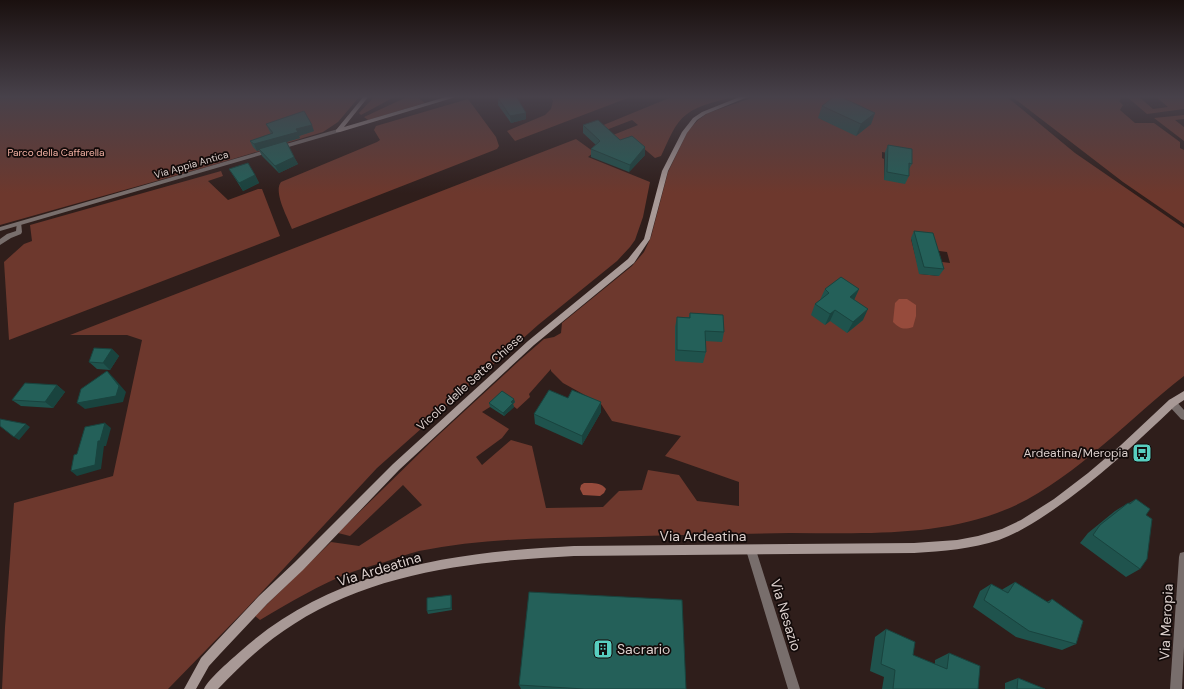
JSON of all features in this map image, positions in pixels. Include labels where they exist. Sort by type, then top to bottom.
[{"type":"main road","name":"Via Appia Antica","points":[[338,131],[348,128]]},
{"type":"main road","name":"Vicolo delle Sette Chiese","points":[[190,689],[205,662],[216,650],[263,600],[314,551],[407,456],[531,343],[631,261],[647,239],[666,167],[688,128]]},
{"type":"main road","name":"Via Ardeatina","points":[[210,689],[248,652],[288,621],[332,598],[396,575],[468,559],[526,552],[575,550],[751,550],[914,547],[967,543],[999,536],[1056,504],[1091,477],[1172,403],[1184,394]]},
{"type":"street","name":"Via Appia Antica","points":[[0,229],[338,131]]},
{"type":"street","points":[[0,243],[9,236],[18,232],[19,224]]},
{"type":"street","points":[[1172,403],[1184,416]]},
{"type":"street","name":"Via Nesazio","points":[[751,550],[794,689]]},
{"type":"street","name":"Via Meropia","points":[[1176,689],[1184,557]]},
{"type":"green space","name":"Parco della Caffarella","points":[[0,128],[329,128],[323,132],[213,165],[0,225]]},
{"type":"green space","points":[[375,128],[489,128],[496,137],[499,146],[497,149],[292,229],[280,198],[279,186],[281,182],[377,142],[380,140],[374,130]]},
{"type":"green space","points":[[514,128],[549,128],[515,141],[507,131]]},
{"type":"green space","points":[[630,128],[675,128],[661,156],[655,158],[635,141],[623,144],[613,135]]},
{"type":"green space","points":[[691,128],[841,128],[856,135],[865,128],[1045,128],[1075,153],[1184,228],[1184,376],[1071,471],[1047,488],[1022,502],[997,513],[972,521],[921,530],[895,532],[555,538],[464,544],[419,551],[356,571],[316,588],[260,620],[255,616],[331,542],[359,546],[422,505],[403,485],[350,536],[338,533],[432,441],[521,359],[544,339],[554,337],[561,333],[562,323],[632,266],[644,252],[651,237],[668,172]],"holes":[[[882,152],[908,156],[884,180],[884,159],[882,158]],[[911,239],[932,250],[947,252],[950,263],[935,261],[939,276],[920,274]],[[551,369],[551,371],[563,383],[601,404],[612,421],[681,436],[665,456],[739,482],[739,506],[697,501],[679,475],[648,470],[642,490],[619,491],[603,507],[546,508],[532,446],[511,440],[482,465],[476,457],[502,438],[509,429],[482,412],[490,407],[514,402],[512,405],[517,409],[530,397],[529,394]]]},
{"type":"green space","points":[[1053,128],[1161,128],[1180,142],[1180,148],[1184,150],[1184,224],[1123,182]]},
{"type":"green space","points":[[1167,128],[1184,128],[1184,141]]},
{"type":"green space","points":[[576,139],[594,152],[588,157],[650,182],[643,217],[635,240],[617,261],[538,325],[377,468],[246,609],[168,689],[2,689],[14,503],[113,476],[142,340],[127,335],[70,335]]},
{"type":"green space","points":[[221,171],[223,176],[208,181],[228,200],[258,189],[262,189],[280,236],[9,340],[4,262],[24,244],[32,241],[30,225]]},
{"type":"shaded area","points":[[899,299],[907,299],[916,305],[916,316],[913,327],[902,328],[893,322],[895,303]]},
{"type":"shaded area","points":[[584,483],[599,484],[606,489],[600,496],[583,495],[580,489],[581,485]]},
{"type":"building","points":[[269,128],[299,128],[296,129],[298,132],[254,144],[250,141],[273,133]]},
{"type":"building","points":[[586,128],[607,128],[620,140],[632,136],[645,147],[630,165],[591,149],[600,141]]},
{"type":"building","points":[[286,141],[294,157],[275,166],[259,149]]},
{"type":"building","points":[[888,145],[912,149],[912,164],[909,163],[909,176],[887,172]]},
{"type":"building","points":[[248,163],[255,175],[239,183],[229,169]]},
{"type":"building","points":[[914,231],[933,233],[944,269],[924,267]]},
{"type":"building","points":[[841,277],[859,289],[850,297],[868,309],[853,322],[835,310],[830,314],[815,304],[829,293],[825,289]]},
{"type":"building","points":[[690,313],[723,315],[724,332],[705,331],[706,352],[677,350],[677,317],[690,318]]},
{"type":"building","points":[[94,348],[112,349],[103,363],[89,362]]},
{"type":"building","points":[[107,371],[119,386],[116,396],[77,403],[81,389]]},
{"type":"building","points":[[25,383],[57,385],[45,402],[12,400]]},
{"type":"building","points":[[549,390],[568,398],[572,390],[601,402],[582,436],[534,414]]},
{"type":"building","points":[[502,391],[514,399],[511,402],[513,403],[503,413],[489,403]]},
{"type":"building","points":[[0,419],[26,424],[14,437],[0,426]]},
{"type":"building","points":[[105,423],[100,441],[98,441],[95,465],[71,471],[74,455],[77,454],[85,427]]},
{"type":"building","points":[[1136,499],[1150,509],[1146,515],[1152,519],[1147,559],[1140,569],[1093,535],[1100,525],[1128,503],[1130,504]]},
{"type":"building","points":[[1015,582],[1049,603],[1052,599],[1083,621],[1076,644],[1029,631],[984,600],[991,584],[1008,593]]},
{"type":"building","name":"Sacrario","points":[[529,592],[682,600],[686,689],[584,689],[519,685]]},
{"type":"building","points":[[451,595],[451,608],[427,611],[427,598]]},
{"type":"building","points":[[886,629],[915,642],[913,655],[947,669],[949,653],[980,666],[978,689],[893,689],[895,670],[881,664]]},
{"type":"building","points":[[1018,678],[1045,689],[1017,689]]},
{"type":"place","name":"Ardeatina/Meropia","points":[[1142,453]]},
{"type":"place","name":"Sacrario","points":[[603,649]]}]
